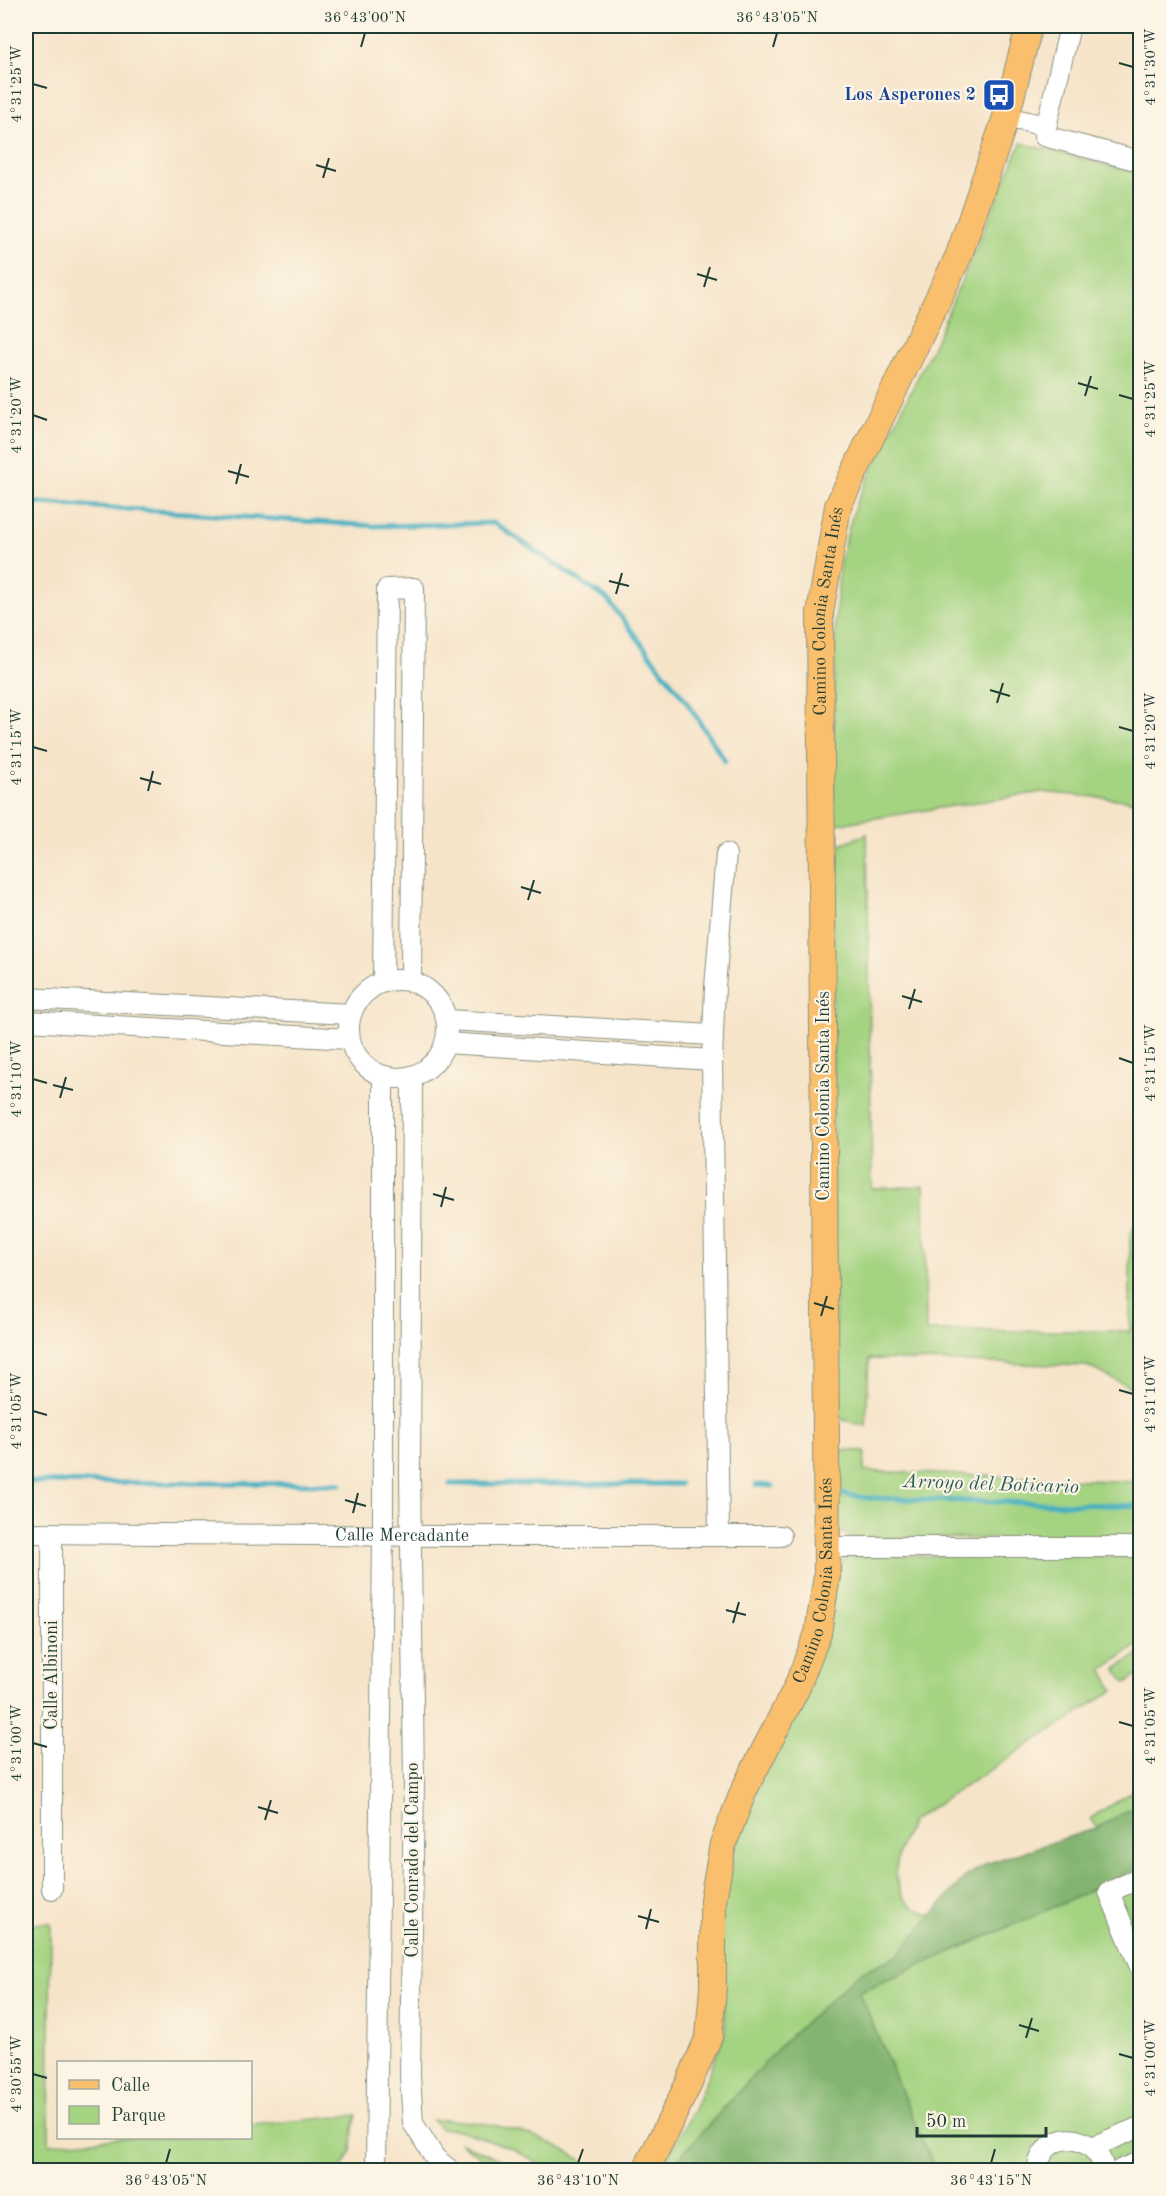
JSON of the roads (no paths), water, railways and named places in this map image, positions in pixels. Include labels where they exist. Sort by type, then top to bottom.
[{"type":"main road","name":"Camino Colonia Santa Inés","points":[[646,2170],[689,2083],[708,2036],[713,1988],[713,1900],[723,1844],[744,1790],[796,1689],[818,1633],[827,1576],[820,613],[838,506],[959,255],[1006,117],[1029,26]]},
{"type":"street","points":[[1070,26],[1044,136],[1132,159]]},
{"type":"street","points":[[1006,117],[1046,126]]},
{"type":"street","points":[[382,982],[387,588],[414,588],[411,981]]},
{"type":"street","points":[[719,1535],[711,1060],[726,854]]},
{"type":"street","points":[[411,981],[424,987],[442,1007],[447,1020],[445,1044],[433,1065],[423,1072],[412,1077],[398,1079],[383,1077],[361,1063],[353,1052],[349,1039],[351,1014],[363,994],[382,982],[411,981]]},
{"type":"street","points":[[26,998],[351,1014]]},
{"type":"street","points":[[447,1020],[712,1035]]},
{"type":"street","points":[[26,1021],[349,1039]]},
{"type":"street","points":[[445,1044],[711,1060]]},
{"type":"street","name":"Calle Conrado del Campo","points":[[376,2170],[383,1536],[383,1077]]},
{"type":"street","name":"Calle Conrado del Campo","points":[[412,1077],[410,1475],[414,1791],[410,2075],[414,2123],[435,2158],[450,2170]]},
{"type":"street","name":"Calle Mercadante","points":[[26,1533],[781,1536]]},
{"type":"street","name":"Calle Albinoni","points":[[52,1533],[52,1889]]},
{"type":"street","points":[[828,1547],[1140,1547]]},
{"type":"street","points":[[1140,1878],[1108,1892],[1140,1967]]},
{"type":"street","points":[[1092,2147],[1140,2127]]},
{"type":"street","points":[[1036,2170],[1042,2155],[1054,2143],[1067,2140],[1080,2141],[1092,2147],[1102,2160],[1104,2170]]},
{"type":"street","points":[[1120,2170],[1140,2162]]},
{"type":"waterway","points":[[26,502],[375,526],[494,523],[607,599],[686,701],[725,761]]},
{"type":"waterway","points":[[26,1482],[341,1484]]},
{"type":"waterway","name":"Arroyo del Boticario","points":[[450,1484],[680,1484]]},
{"type":"waterway","points":[[756,1485],[773,1486]]},
{"type":"waterway","name":"Arroyo del Boticario","points":[[841,1494],[867,1498],[1140,1506]]},
{"type":"place","name":"Los Asperones 2","points":[[999,95]]}]
